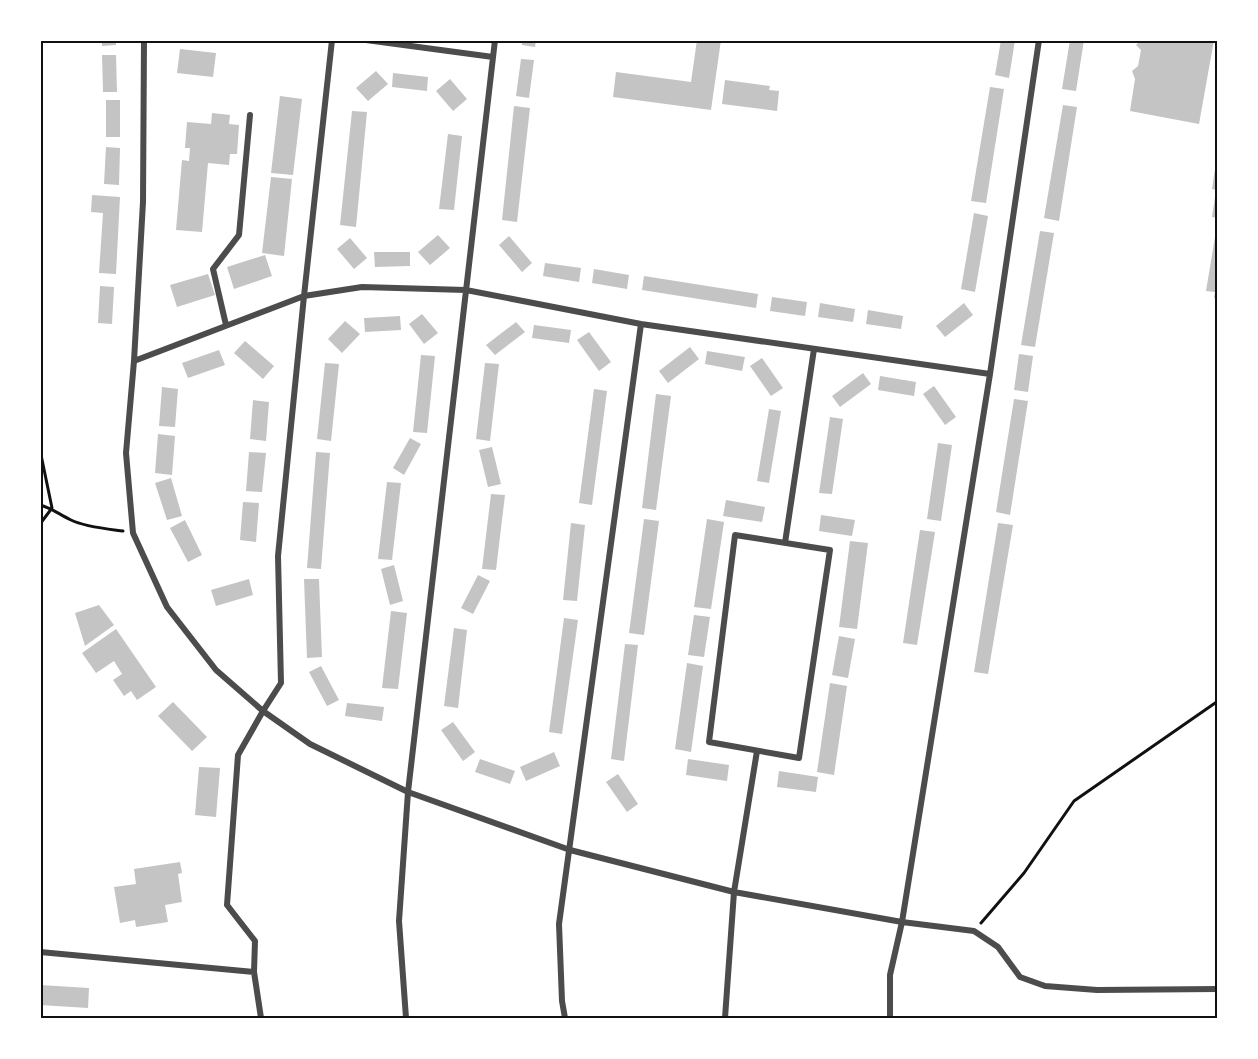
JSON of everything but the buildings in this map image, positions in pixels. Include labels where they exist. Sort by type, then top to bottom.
[{"type":"street","points":[[144,40],[143,202],[126,453],[133,533],[167,607],[216,670],[263,711],[310,744],[408,792],[570,850],[734,892],[902,922],[974,931],[999,947],[1020,976],[1045,986],[1097,990],[1218,989]]},
{"type":"street","points":[[261,1018],[254,972],[255,941],[227,905],[238,755],[281,683],[278,556],[332,40]]},
{"type":"street","points":[[366,40],[493,57]]},
{"type":"street","points":[[406,1018],[399,921],[408,792],[495,40]]},
{"type":"street","points":[[890,1018],[890,975],[902,922],[990,374],[1039,40]]},
{"type":"street","points":[[226,325],[213,269],[239,235],[250,115]]},
{"type":"street","points":[[134,361],[304,296],[362,287],[466,290],[641,324],[990,374]]},
{"type":"street","points":[[565,1018],[562,1000],[559,924],[641,324]]},
{"type":"street","points":[[785,543],[814,349]]},
{"type":"street","points":[[735,535],[830,550],[798,758],[757,751],[709,742],[735,535]]},
{"type":"street","points":[[725,1018],[734,892],[757,751]]},
{"type":"street","points":[[40,952],[254,972]]},
{"type":"path","points":[[40,450],[52,508]]},
{"type":"path","points":[[40,505],[52,508],[73,521],[133,533]]},
{"type":"path","points":[[40,524],[52,508]]},
{"type":"path","points":[[974,931],[1024,873],[1074,801],[1218,700]]}]
